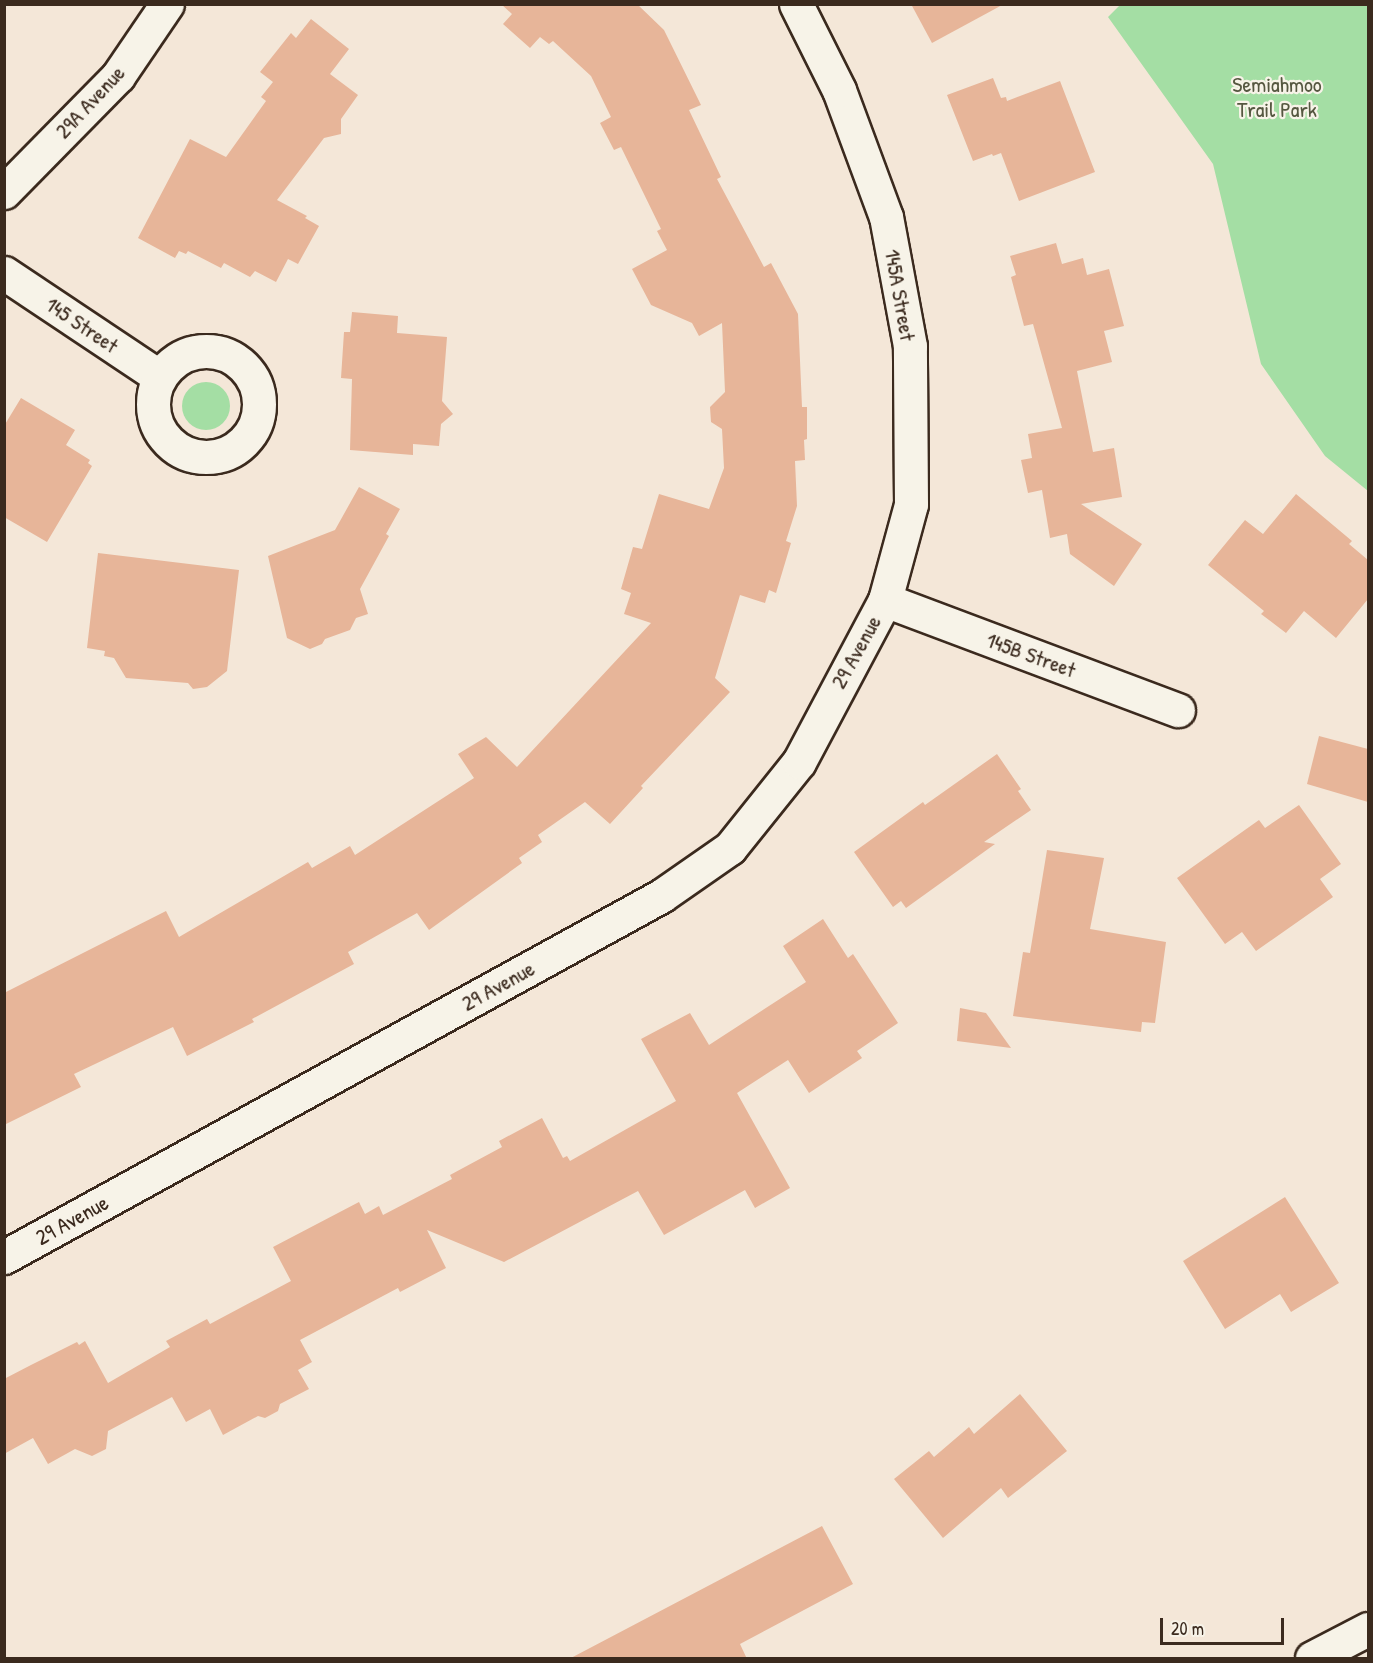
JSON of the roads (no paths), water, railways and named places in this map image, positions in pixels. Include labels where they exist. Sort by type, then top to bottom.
[{"type":"street","name":"29A Avenue","points":[[4,192],[118,76],[167,4]]},
{"type":"street","name":"145A Street","points":[[796,4],[840,90],[886,217],[910,346],[912,504],[885,600]]},
{"type":"street","name":"145 Street","points":[[4,273],[160,377]]},
{"type":"street","name":"145B Street","points":[[885,600],[1178,710]]},
{"type":"street","name":"29 Avenue","points":[[4,1257],[661,896],[730,848],[799,762],[885,600]]},
{"type":"street","points":[[1311,1659],[1368,1629]]},
{"type":"park label","name":"Semiahmoo Trail Park","points":[[1277,96]]}]
